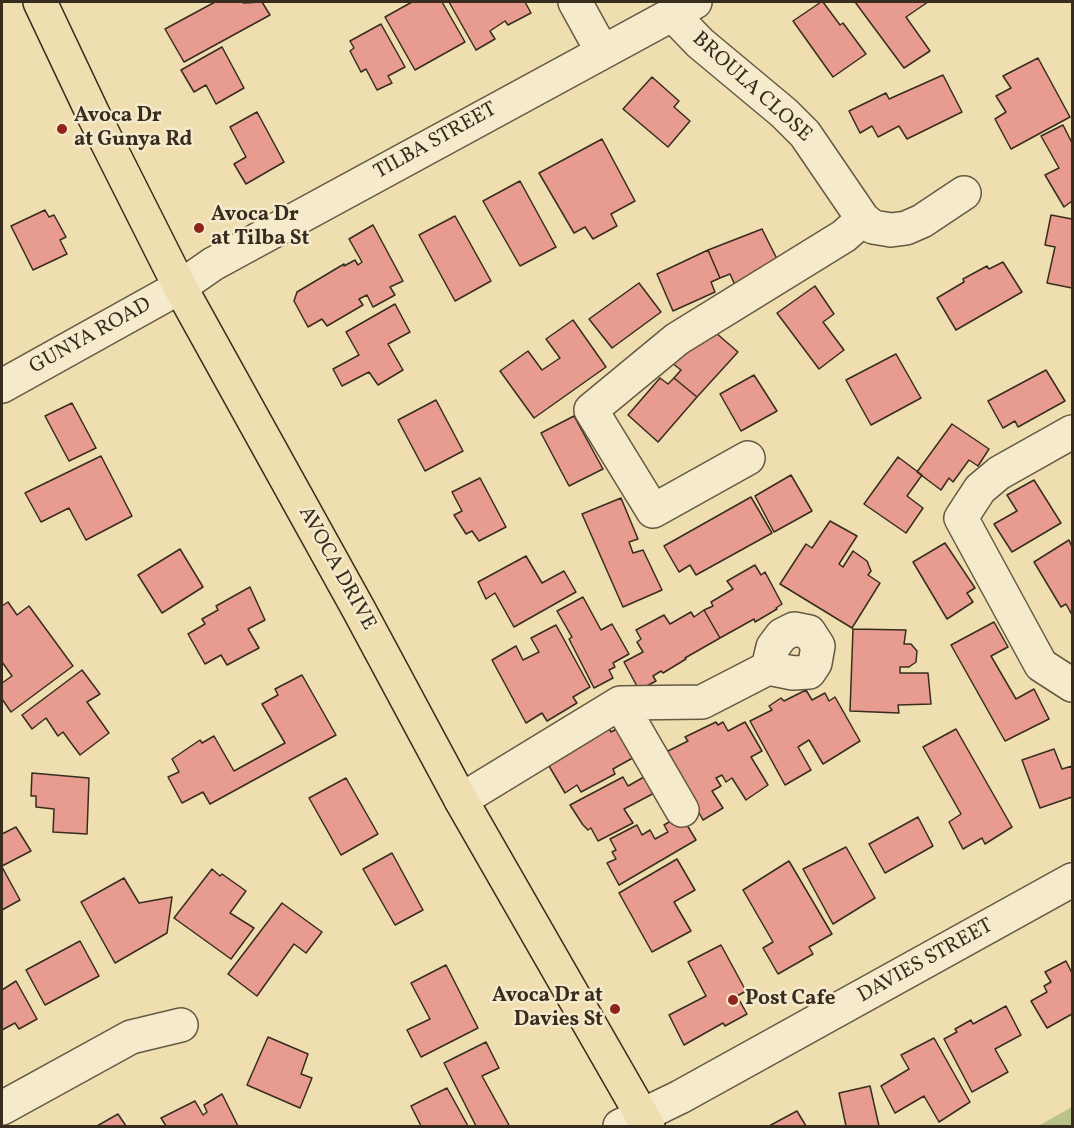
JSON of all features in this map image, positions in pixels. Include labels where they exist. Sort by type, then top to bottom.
[{"type":"main road","name":"AVOCA DRIVE","points":[[40,2],[93,114],[180,287],[353,599],[637,1123]]},
{"type":"street","points":[[575,2],[602,51]]},
{"type":"street","name":"TILBA STREET","points":[[180,287],[213,264],[684,8]]},
{"type":"street","name":"BROULA CLOSE","points":[[684,8],[700,43],[784,113],[805,134],[863,219]]},
{"type":"street","points":[[748,458],[653,511],[591,410],[677,339],[844,236],[863,219],[873,227],[891,230],[906,228],[922,221],[964,193]]},
{"type":"street","name":"GUNYA ROAD","points":[[2,386],[180,287]]},
{"type":"street","points":[[1072,432],[999,473],[980,489],[961,518],[1041,665],[1072,685]]},
{"type":"street","points":[[461,800],[620,703],[702,702],[768,668]]},
{"type":"street","points":[[620,703],[682,810]]},
{"type":"street","name":"DAVIES STREET","points":[[637,1123],[1072,880]]},
{"type":"street","points":[[2,1108],[131,1037],[181,1025]]},
{"type":"green space","points":[[1072,1107],[1072,1126],[1038,1126]]},
{"type":"building","points":[[215,2],[262,2],[270,15],[184,62],[165,29]]},
{"type":"building","points":[[412,2],[442,2],[465,42],[415,70],[385,17]]},
{"type":"building","points":[[449,2],[525,2],[531,13],[508,25],[505,21],[490,31],[495,39],[476,50]]},
{"type":"building","points":[[821,2],[840,25],[843,23],[866,54],[833,77],[793,21]]},
{"type":"building","points":[[855,2],[928,2],[906,17],[930,51],[904,68]]},
{"type":"building","points":[[381,24],[405,67],[388,76],[392,83],[377,90],[366,69],[361,72],[350,51],[354,48],[350,41]]},
{"type":"building","points":[[222,47],[244,88],[216,104],[206,85],[194,92],[181,70]]},
{"type":"building","points":[[1038,58],[1070,117],[1011,149],[995,119],[1006,112],[996,96],[1011,88],[1003,76]]},
{"type":"building","points":[[943,75],[962,112],[907,139],[899,126],[878,137],[872,126],[860,133],[849,111],[886,93],[889,99]]},
{"type":"building","points":[[652,77],[679,101],[674,107],[690,121],[668,147],[623,109]]},
{"type":"building","points":[[257,112],[284,162],[246,184],[234,164],[246,157],[230,127]]},
{"type":"building","points":[[1063,125],[1072,143],[1072,201],[1064,207],[1045,175],[1059,168],[1041,136]]},
{"type":"building","points":[[602,139],[635,201],[611,214],[617,226],[593,239],[585,227],[574,233],[539,173]]},
{"type":"building","points":[[520,181],[556,247],[520,266],[483,201]]},
{"type":"building","points":[[45,210],[49,217],[54,215],[66,237],[60,240],[67,254],[33,270],[11,226]]},
{"type":"building","points":[[1051,215],[1072,219],[1072,288],[1047,283],[1055,247],[1045,245]]},
{"type":"building","points":[[455,216],[491,281],[455,301],[419,235]]},
{"type":"building","points":[[373,225],[403,281],[390,287],[395,295],[373,307],[367,295],[359,299],[363,305],[327,326],[322,319],[308,327],[294,301],[297,292],[344,264],[344,266],[355,260],[358,265],[362,262],[349,239]]},
{"type":"building","points":[[762,229],[780,265],[735,285],[730,274],[720,278],[708,250]]},
{"type":"building","points":[[708,250],[720,278],[711,282],[715,292],[673,311],[657,274]]},
{"type":"building","points":[[1003,262],[1022,292],[956,330],[937,298],[964,282],[963,279],[987,266],[989,269]]},
{"type":"building","points":[[639,283],[661,312],[612,348],[589,319]]},
{"type":"building","points":[[815,286],[834,314],[823,322],[844,350],[819,369],[777,313]]},
{"type":"building","points":[[395,304],[410,332],[388,344],[403,370],[378,385],[369,372],[342,386],[333,369],[359,355],[346,332]]},
{"type":"building","points":[[573,320],[606,367],[534,418],[500,371],[528,351],[542,370],[560,358],[546,339]]},
{"type":"building","points":[[708,326],[738,352],[697,397],[674,378],[681,370],[672,363]]},
{"type":"building","points":[[896,354],[921,398],[871,425],[846,380]]},
{"type":"building","points":[[1046,370],[1065,401],[1018,427],[1015,421],[1003,428],[988,401]]},
{"type":"building","points":[[754,375],[777,411],[741,431],[720,394]]},
{"type":"building","points":[[660,378],[668,384],[674,378],[697,397],[658,442],[628,415]]},
{"type":"building","points":[[436,400],[463,451],[425,471],[398,420]]},
{"type":"building","points":[[72,403],[96,448],[69,461],[45,416]]},
{"type":"building","points":[[574,416],[603,469],[569,486],[541,433]]},
{"type":"building","points":[[952,424],[989,449],[978,466],[969,460],[953,482],[949,478],[941,490],[917,472]]},
{"type":"building","points":[[101,456],[132,516],[86,540],[69,508],[41,522],[25,493]]},
{"type":"building","points":[[898,457],[922,475],[907,496],[923,508],[906,533],[864,504]]},
{"type":"building","points":[[791,475],[812,511],[774,532],[755,496]]},
{"type":"building","points":[[480,478],[506,527],[479,541],[472,531],[466,534],[454,515],[462,511],[452,492]]},
{"type":"building","points":[[1034,480],[1061,523],[1012,552],[994,524],[1017,511],[1007,495]]},
{"type":"building","points":[[751,497],[772,533],[696,575],[690,565],[679,572],[664,546]]},
{"type":"building","points":[[621,498],[638,539],[629,542],[633,553],[643,550],[662,590],[623,607],[582,514]]},
{"type":"building","points":[[830,521],[857,536],[839,564],[843,567],[853,551],[867,561],[871,571],[868,575],[880,583],[852,628],[780,584],[806,544],[812,548]]},
{"type":"building","points":[[1069,540],[1072,547],[1072,615],[1066,604],[1061,607],[1034,562]]},
{"type":"building","points":[[945,543],[975,588],[967,593],[973,602],[947,619],[913,562]]},
{"type":"building","points":[[180,549],[203,587],[162,613],[138,575]]},
{"type":"building","points":[[526,556],[542,583],[564,571],[576,592],[514,627],[495,593],[486,599],[478,582]]},
{"type":"building","points":[[755,565],[761,575],[765,572],[782,604],[755,622],[754,619],[720,638],[704,610],[713,606],[711,602],[733,589],[727,581]]},
{"type":"building","points":[[250,587],[265,620],[248,629],[259,648],[227,665],[221,655],[205,664],[188,634],[205,624],[202,619],[218,610],[216,606]]},
{"type":"building","points":[[583,597],[601,630],[612,624],[629,654],[613,663],[615,667],[609,670],[613,678],[594,688],[569,639],[572,637],[557,611]]},
{"type":"building","points":[[8,602],[17,615],[29,606],[73,666],[11,712],[2,699],[2,683],[12,676],[2,662],[2,606]]},
{"type":"building","points":[[704,610],[720,638],[663,673],[661,671],[653,676],[656,681],[639,690],[624,662],[643,652],[637,642],[641,639],[636,630],[664,615],[670,624],[691,612],[694,617]]},
{"type":"building","points":[[994,622],[1008,647],[991,656],[1016,699],[1034,689],[1049,719],[1005,741],[951,645]]},
{"type":"building","points":[[556,625],[590,687],[573,697],[577,703],[547,721],[542,713],[526,723],[492,660],[516,646],[523,660],[539,652],[531,638]]},
{"type":"building","points":[[853,629],[906,630],[904,644],[911,644],[917,651],[916,662],[909,667],[900,667],[900,673],[928,673],[931,704],[898,705],[899,713],[850,711]]},
{"type":"building","points":[[82,670],[100,694],[87,702],[109,733],[80,755],[63,732],[58,736],[46,718],[32,729],[22,715]]},
{"type":"building","points":[[302,675],[336,735],[210,804],[203,792],[182,803],[168,777],[179,772],[172,759],[200,740],[202,743],[214,736],[234,771],[285,743],[262,704],[278,695],[275,689]]},
{"type":"building","points":[[806,690],[812,700],[825,693],[829,701],[835,697],[860,741],[823,764],[809,740],[798,747],[811,770],[785,785],[750,721],[772,710],[769,706],[781,698],[784,701]]},
{"type":"building","points":[[716,722],[718,725],[723,722],[728,731],[745,722],[762,751],[751,757],[768,785],[746,800],[732,778],[726,782],[722,775],[716,778],[721,786],[712,791],[723,808],[703,820],[666,752],[688,741],[685,737]]},
{"type":"building","points":[[622,726],[638,755],[613,769],[615,774],[581,792],[577,785],[565,793],[549,766],[593,739],[591,736],[608,727],[611,732]]},
{"type":"building","points":[[956,729],[1012,827],[985,844],[982,838],[963,849],[949,822],[961,814],[923,747]]},
{"type":"building","points":[[1054,749],[1062,769],[1072,766],[1072,797],[1040,808],[1022,760]]},
{"type":"building","points":[[32,773],[89,778],[87,834],[53,832],[54,809],[36,807],[36,796],[31,796]]},
{"type":"building","points":[[651,773],[660,790],[624,809],[633,823],[598,841],[591,828],[588,830],[583,825],[570,805],[623,777],[628,786]]},
{"type":"building","points":[[346,778],[378,834],[341,855],[309,798]]},
{"type":"building","points":[[681,815],[696,840],[619,885],[607,863],[616,859],[612,852],[616,850],[610,839],[637,825],[642,835],[650,830],[655,839],[668,832],[664,825]]},
{"type":"building","points":[[918,817],[933,846],[885,873],[869,844]]},
{"type":"building","points":[[16,827],[31,851],[2,866],[2,834]]},
{"type":"building","points":[[846,847],[875,898],[833,924],[803,869]]},
{"type":"building","points":[[392,853],[423,910],[395,925],[363,869]]},
{"type":"building","points":[[677,859],[695,890],[674,902],[691,931],[652,952],[619,893]]},
{"type":"building","points":[[789,861],[832,934],[809,947],[813,954],[778,974],[763,948],[773,942],[743,890]]},
{"type":"building","points":[[2,867],[20,900],[2,910]]},
{"type":"building","points":[[212,869],[246,891],[230,913],[254,928],[231,959],[174,918]]},
{"type":"building","points":[[124,878],[139,903],[172,897],[167,933],[115,963],[81,902]]},
{"type":"building","points":[[282,903],[322,932],[306,953],[294,944],[257,996],[228,974]]},
{"type":"building","points":[[80,941],[99,976],[45,1005],[26,970]]},
{"type":"building","points":[[721,945],[746,991],[737,996],[747,1014],[725,1026],[723,1023],[684,1045],[669,1015],[706,996],[688,962]]},
{"type":"building","points":[[1066,961],[1072,973],[1072,1014],[1047,1028],[1031,1001],[1047,992],[1044,986],[1051,982],[1045,972]]},
{"type":"building","points":[[446,965],[478,1028],[421,1057],[407,1030],[430,1019],[411,983]]},
{"type":"building","points":[[16,981],[37,1019],[19,1029],[15,1023],[2,1030],[2,990]]},
{"type":"building","points":[[1006,1006],[1021,1035],[995,1049],[1008,1072],[972,1092],[944,1039],[957,1032],[955,1029],[971,1020],[973,1024]]},
{"type":"building","points":[[268,1037],[308,1054],[301,1074],[312,1078],[300,1108],[247,1085]]},
{"type":"building","points":[[934,1038],[970,1102],[939,1122],[924,1096],[895,1113],[881,1086],[909,1069],[901,1055]]},
{"type":"building","points":[[486,1042],[499,1068],[482,1076],[509,1125],[506,1126],[476,1126],[444,1063]]},
{"type":"building","points":[[870,1086],[879,1126],[846,1126],[839,1093]]},
{"type":"building","points":[[447,1088],[468,1126],[421,1126],[411,1106]]},
{"type":"building","points":[[222,1094],[238,1126],[166,1126],[161,1118],[195,1101],[203,1115],[207,1112],[204,1105]]},
{"type":"building","points":[[797,1111],[806,1126],[769,1126]]},
{"type":"building","points":[[118,1114],[126,1126],[97,1126]]},
{"type":"place","name":"Avoca Dr at Gunya Rd","points":[[62,129]]},
{"type":"place","name":"Avoca Dr at Tilba St","points":[[199,228]]},
{"type":"place","name":"Post Cafe","points":[[733,1000]]},
{"type":"place","name":"Avoca Dr at Davies St","points":[[615,1009]]}]
